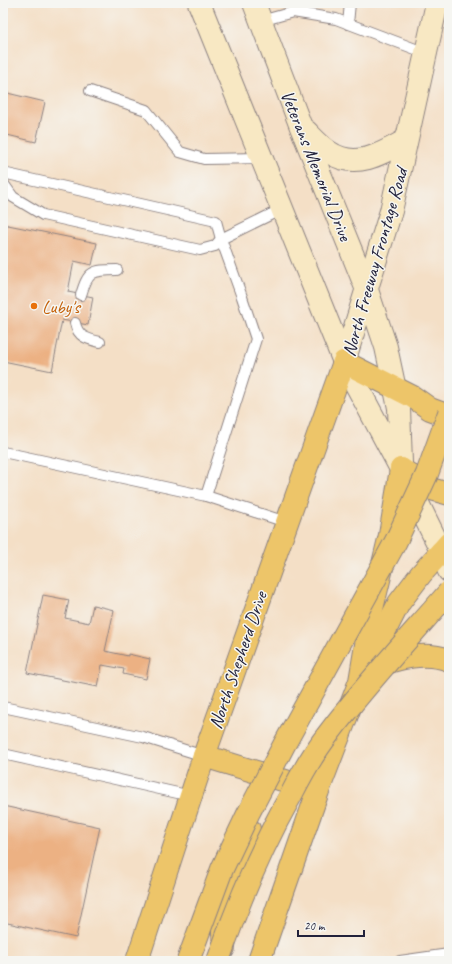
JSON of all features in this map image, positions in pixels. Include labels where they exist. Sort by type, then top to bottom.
[{"type":"main road","points":[[199,3],[344,362],[413,397],[430,409],[449,416]]},
{"type":"main road","name":"North Freeway Frontage Road","points":[[437,3],[406,140],[392,211],[344,362],[446,556]]},
{"type":"main road","name":"Veterans Memorial Drive","points":[[257,12],[301,127],[367,290],[386,347],[396,388],[399,408],[401,469]]},
{"type":"main road","points":[[301,127],[328,152],[346,159],[366,159],[383,153],[406,140]]},
{"type":"main road","name":"North Shepherd Drive","points":[[138,961],[204,756],[344,362]]},
{"type":"main road","points":[[188,961],[222,869],[284,745],[396,541],[426,474],[449,412]]},
{"type":"main road","points":[[360,681],[372,609],[390,535],[401,469],[431,489],[449,494]]},
{"type":"main road","points":[[259,961],[318,790],[360,681],[399,603],[421,574],[446,556]]},
{"type":"main road","points":[[218,961],[248,879],[271,830],[307,764],[329,733],[358,697],[449,592]]},
{"type":"main road","points":[[360,681],[378,667],[397,660],[428,656],[449,660]]},
{"type":"main road","points":[[204,756],[318,790]]},
{"type":"main road","points":[[225,961],[222,915],[266,775]]},
{"type":"lane","points":[[348,24],[350,3]]},
{"type":"lane","points":[[257,12],[293,12],[336,19],[426,54]]},
{"type":"lane","points":[[90,91],[146,110],[180,152],[204,159],[261,158]]},
{"type":"lane","points":[[3,173],[216,221],[256,339],[206,496]]},
{"type":"lane","points":[[3,183],[13,197],[43,215],[200,250],[215,246],[221,239],[282,209]]},
{"type":"lane","points":[[81,295],[87,277],[94,271],[117,270]]},
{"type":"lane","points":[[75,322],[76,329],[80,334],[89,339],[100,342]]},
{"type":"lane","points":[[3,452],[206,496],[286,522]]},
{"type":"lane","points":[[3,707],[143,737],[204,756]]},
{"type":"lane","points":[[3,754],[191,796]]},
{"type":"lane","points":[[400,961],[449,954]]},
{"type":"building","points":[[3,92],[45,102],[36,142],[3,134]]},
{"type":"building","name":"Luby's","points":[[3,224],[97,243],[92,265],[74,261],[68,292],[93,297],[88,325],[62,320],[52,371],[3,361]]},
{"type":"building","points":[[43,595],[69,600],[65,618],[89,623],[93,605],[114,610],[105,651],[150,659],[146,679],[123,674],[124,669],[102,665],[98,687],[27,673]]},
{"type":"building","points":[[3,806],[100,827],[76,938],[3,922]]},
{"type":"place","name":"Luby's","points":[[34,306]]}]
